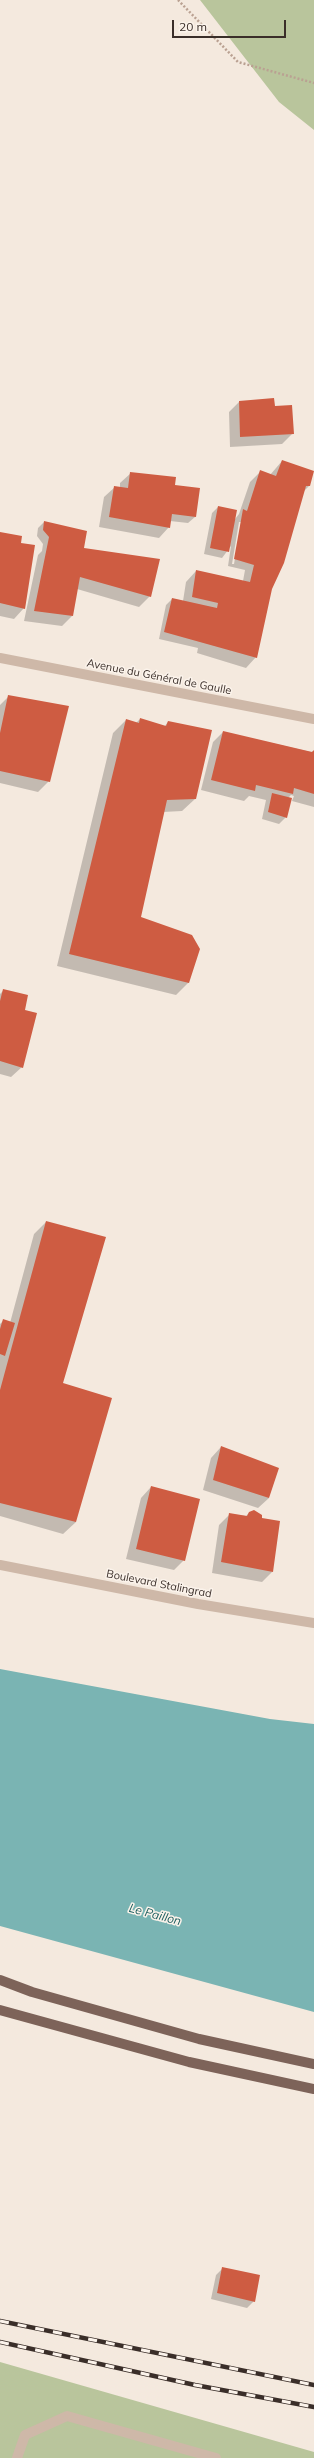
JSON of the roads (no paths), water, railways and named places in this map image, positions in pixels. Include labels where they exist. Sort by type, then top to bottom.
[{"type":"main road","points":[[0,1980],[32,1992],[199,2039],[314,2064]]},
{"type":"main road","points":[[0,2010],[189,2062],[314,2089]]},
{"type":"street","name":"Avenue du Général de Gaulle","points":[[0,658],[314,719]]},
{"type":"street","name":"Boulevard Stalingrad","points":[[0,1565],[198,1604],[314,1623]]},
{"type":"street","points":[[17,2458],[25,2435],[67,2416],[216,2458]]},
{"type":"water","name":"Le Paillon","points":[[0,1669],[270,1719],[314,1724],[314,2012],[0,1926]]},
{"type":"railway","points":[[0,2321],[314,2385]]},
{"type":"railway","points":[[0,2342],[195,2385],[314,2407]]}]
